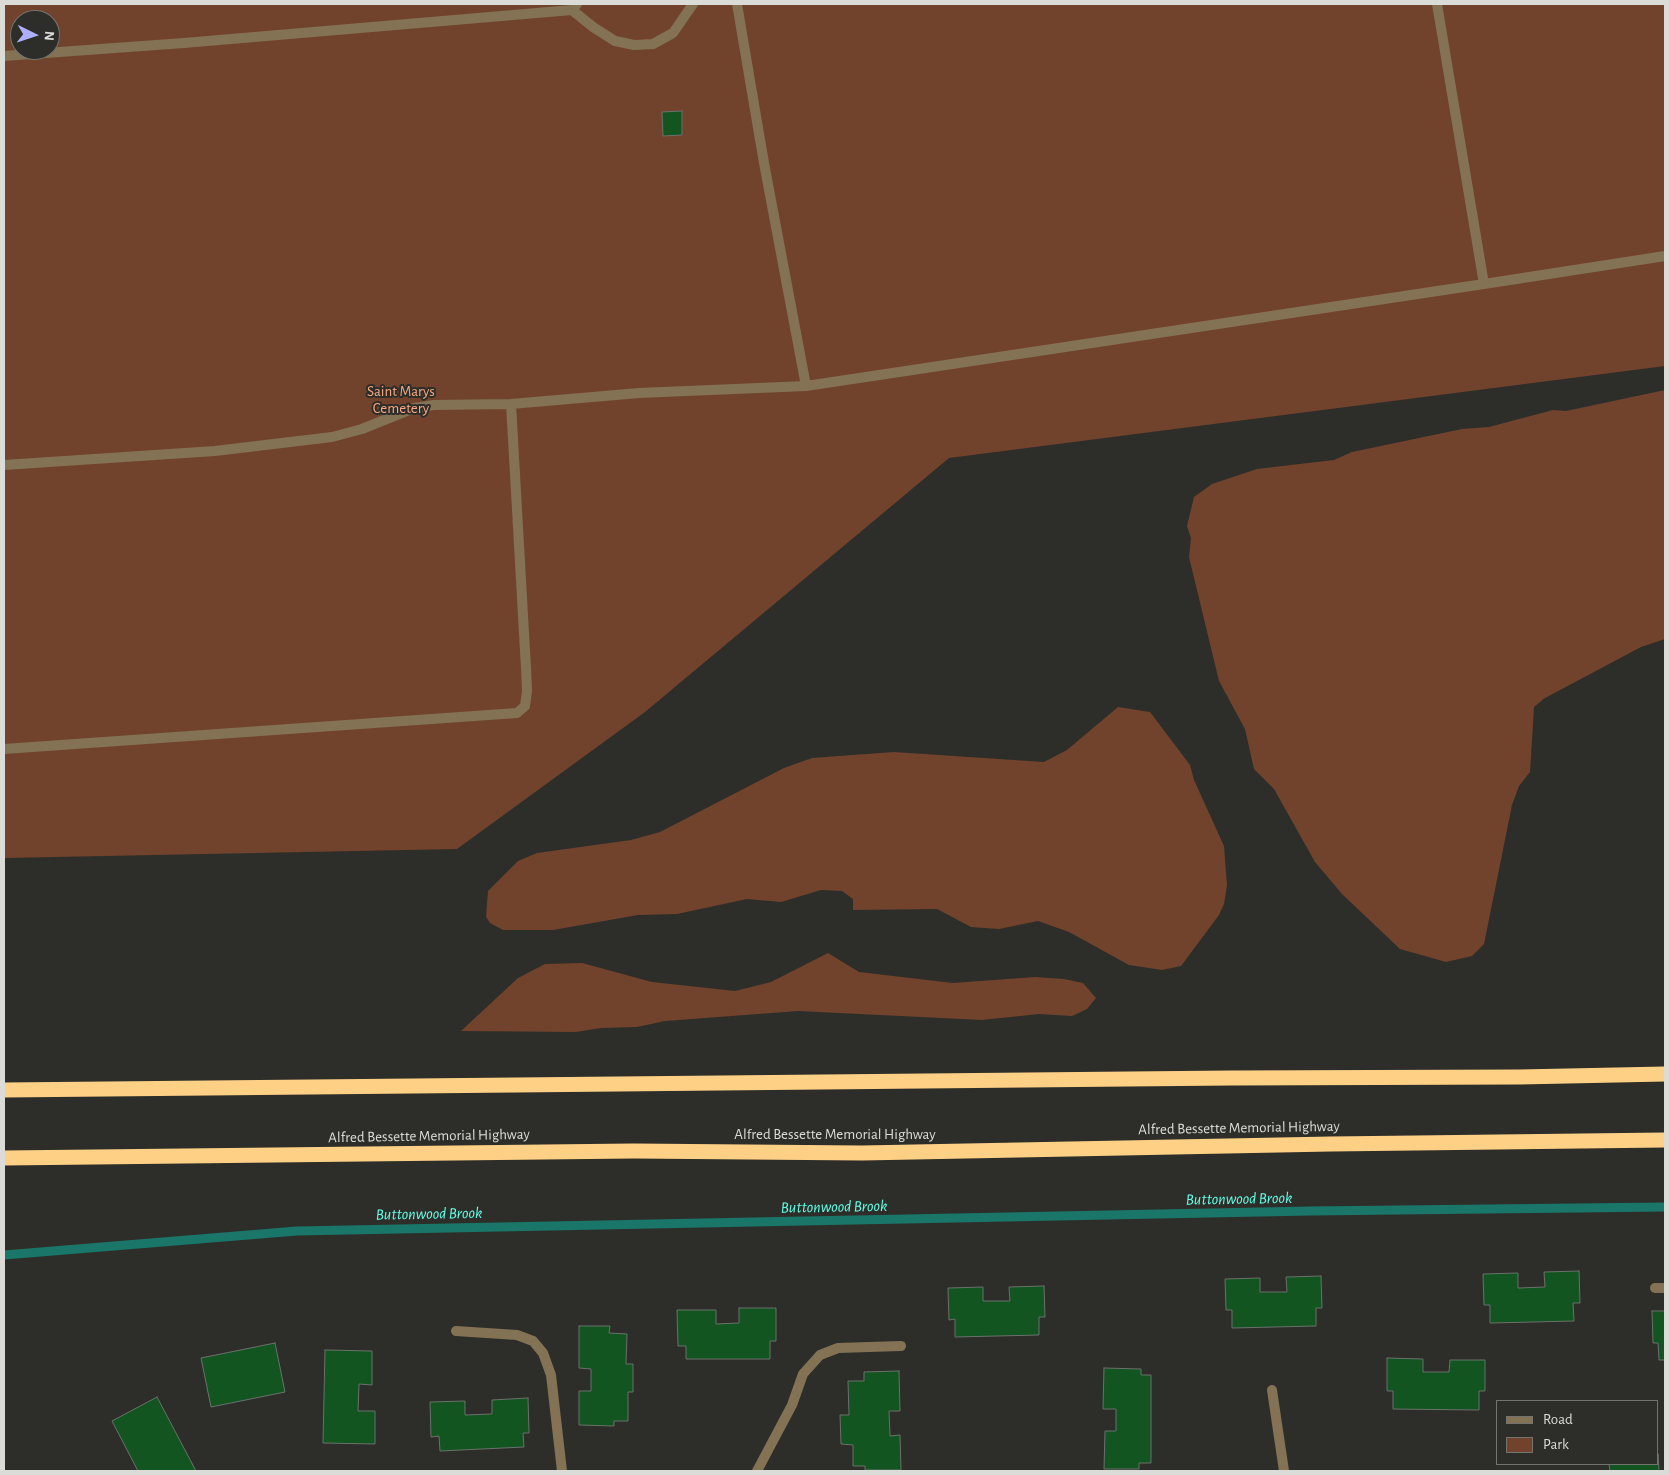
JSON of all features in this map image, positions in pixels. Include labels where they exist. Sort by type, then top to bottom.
[{"type":"highway","points":[[4,1090],[1520,1077],[1665,1074]]},
{"type":"highway","name":"Alfred Bessette Memorial Highway","points":[[4,1158],[634,1151],[862,1153],[1321,1144],[1665,1140]]},
{"type":"highway","points":[[4,1164],[44,1158]]},
{"type":"street","points":[[4,56],[184,43],[575,7],[593,27],[615,41],[634,45],[653,44],[673,33],[693,4]]},
{"type":"street","points":[[737,4],[764,163],[806,386]]},
{"type":"street","points":[[1437,4],[1484,284]]},
{"type":"street","points":[[4,464],[216,451],[332,437],[362,429],[414,408],[434,405],[511,404],[639,393],[806,386],[1665,256]]},
{"type":"street","points":[[4,749],[518,713],[525,706],[527,691],[511,404]]},
{"type":"street","points":[[456,1331],[517,1335],[533,1341],[543,1353],[551,1375],[562,1471]]},
{"type":"street","points":[[757,1471],[792,1404],[803,1374],[820,1355],[838,1348],[901,1346]]},
{"type":"street","points":[[1272,1390],[1284,1471]]},
{"type":"green space","name":"Saint Marys Cemetery","points":[[4,4],[1665,4],[1665,366],[949,458],[645,712],[457,849],[4,858]]},
{"type":"green space","points":[[1665,390],[1665,639],[1641,647],[1545,698],[1534,707],[1530,772],[1519,786],[1512,805],[1484,944],[1472,956],[1446,962],[1400,949],[1342,894],[1315,862],[1274,789],[1254,769],[1245,729],[1219,681],[1189,557],[1191,538],[1187,526],[1194,497],[1212,484],[1257,469],[1334,460],[1352,452],[1462,429],[1489,427],[1553,410],[1566,411]]},
{"type":"green space","points":[[1118,707],[1150,712],[1190,765],[1194,780],[1224,846],[1227,885],[1224,904],[1219,915],[1181,966],[1162,970],[1129,965],[1069,932],[1038,921],[999,929],[971,927],[937,909],[853,910],[853,899],[842,891],[821,890],[781,902],[747,899],[677,914],[638,915],[553,930],[503,930],[490,923],[486,917],[488,891],[518,861],[537,853],[631,840],[660,832],[784,768],[812,758],[894,752],[1044,762],[1067,750]]},
{"type":"green space","points":[[828,953],[859,972],[953,983],[1035,977],[1064,979],[1083,983],[1096,998],[1087,1009],[1072,1016],[1039,1014],[982,1020],[798,1011],[665,1021],[637,1027],[601,1028],[576,1032],[461,1031],[518,978],[545,964],[582,963],[652,982],[735,991],[771,982]]},
{"type":"building","points":[[682,111],[682,135],[663,136],[662,112]]},
{"type":"building","points":[[1579,1271],[1580,1303],[1573,1303],[1574,1321],[1490,1323],[1490,1305],[1484,1305],[1483,1274],[1518,1273],[1518,1288],[1545,1287],[1544,1272]]},
{"type":"building","points":[[1321,1276],[1322,1308],[1316,1308],[1316,1326],[1232,1328],[1232,1310],[1226,1310],[1225,1279],[1260,1278],[1260,1292],[1287,1292],[1286,1277]]},
{"type":"building","points":[[1044,1286],[1045,1317],[1039,1317],[1039,1335],[955,1337],[955,1319],[949,1320],[948,1288],[983,1287],[983,1301],[1010,1301],[1009,1287]]},
{"type":"building","points":[[739,1308],[776,1308],[776,1341],[770,1341],[770,1359],[686,1359],[686,1346],[678,1346],[677,1310],[716,1310],[716,1324],[739,1323]]},
{"type":"building","points":[[1652,1311],[1665,1311],[1665,1360],[1659,1360],[1658,1343],[1653,1343]]},
{"type":"building","points":[[579,1326],[610,1326],[609,1333],[627,1334],[626,1364],[633,1364],[633,1392],[628,1392],[628,1421],[614,1421],[614,1426],[579,1425],[579,1391],[591,1391],[591,1369],[579,1368]]},
{"type":"building","points":[[275,1343],[285,1392],[211,1407],[201,1358]]},
{"type":"building","points":[[325,1350],[372,1351],[372,1385],[359,1384],[358,1411],[375,1411],[375,1444],[323,1443]]},
{"type":"building","points":[[1387,1358],[1423,1359],[1423,1372],[1449,1372],[1450,1360],[1485,1360],[1485,1391],[1479,1391],[1479,1410],[1393,1409],[1393,1391],[1387,1391]]},
{"type":"building","points":[[1104,1368],[1141,1369],[1141,1375],[1151,1375],[1151,1463],[1139,1463],[1139,1469],[1104,1469],[1105,1431],[1116,1431],[1116,1409],[1103,1409]]},
{"type":"building","points":[[899,1371],[900,1411],[889,1411],[890,1436],[900,1435],[901,1470],[865,1470],[865,1466],[853,1466],[853,1445],[841,1444],[840,1415],[849,1415],[848,1381],[864,1381],[864,1372]]},
{"type":"building","points":[[157,1397],[196,1471],[138,1471],[112,1421]]},
{"type":"building","points":[[528,1398],[529,1433],[523,1433],[524,1447],[440,1451],[439,1436],[431,1437],[430,1402],[465,1401],[465,1415],[492,1414],[492,1400]]},
{"type":"building","points":[[1609,1465],[1659,1465],[1659,1471],[1610,1471]]},
{"type":"waterway","name":"Buttonwood Brook","points":[[4,1255],[297,1231],[1311,1211],[1665,1207]]}]
